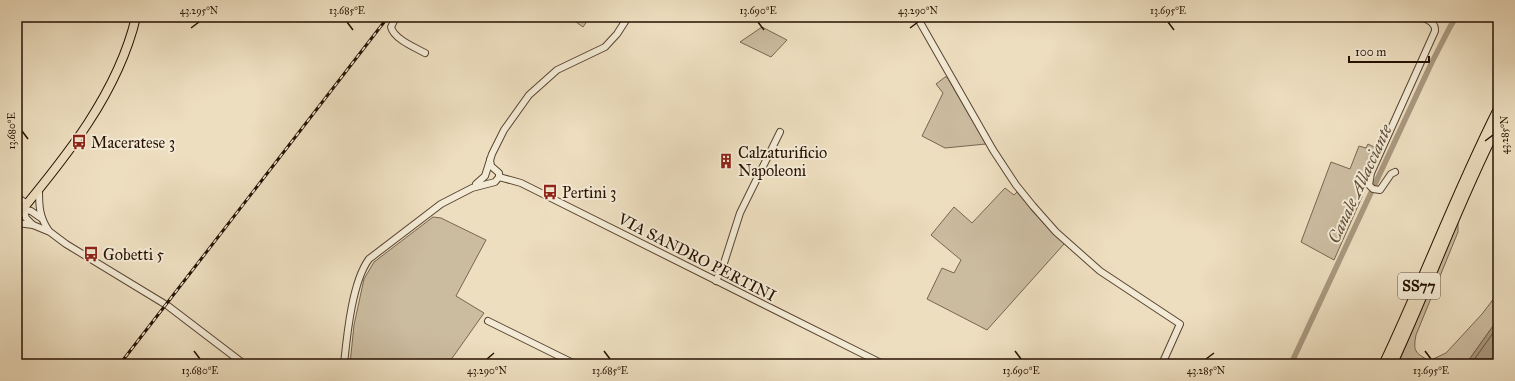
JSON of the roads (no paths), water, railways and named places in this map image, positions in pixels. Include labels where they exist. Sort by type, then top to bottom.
[{"type":"highway","name":"SS77","points":[[1460,197],[1498,110]]},
{"type":"highway","name":"SS77","points":[[1384,364],[1455,207],[1498,124]]},
{"type":"highway","name":"SS77","points":[[1392,364],[1411,322],[1455,207]]},
{"type":"main road","points":[[22,210],[71,148],[100,103],[122,62],[136,17]]},
{"type":"street","points":[[396,17],[391,27],[392,31],[425,53]]},
{"type":"street","points":[[472,188],[491,169],[492,166],[490,160],[494,149],[504,130],[529,95],[557,70],[605,46],[617,34],[628,17]]},
{"type":"street","points":[[917,17],[993,150],[1016,185],[1033,206],[1056,232],[1100,271],[1180,324],[1162,364]]},
{"type":"street","points":[[1395,172],[1388,178],[1383,188],[1377,191],[1369,184],[1370,173],[1436,31],[1436,28],[1432,22],[1422,17]]},
{"type":"street","points":[[716,281],[724,263],[740,213],[780,132]]},
{"type":"street","points":[[344,364],[350,321],[358,282],[364,265],[369,259],[436,207],[454,196],[472,188],[495,182],[499,177],[499,173],[491,169]]},
{"type":"street","points":[[485,176],[487,180],[491,182]]},
{"type":"street","name":"VIA SANDRO PERTINI","points":[[499,177],[521,183],[883,364]]},
{"type":"street","points":[[39,189],[39,207],[41,218]]},
{"type":"street","points":[[17,197],[26,218],[33,225]]},
{"type":"street","points":[[22,210],[31,211],[41,218],[50,232]]},
{"type":"street","points":[[17,223],[33,225],[50,232],[66,244],[163,303],[244,364]]},
{"type":"street","points":[[488,321],[575,364]]},
{"type":"water","points":[[1498,319],[1498,364],[1466,364]]},
{"type":"waterway","name":"Canale Allacciante","points":[[1291,364],[1432,62],[1456,17]]},
{"type":"railway","points":[[120,364],[388,17]]},
{"type":"place","name":"Maceratese 3","points":[[79,142]]},
{"type":"place","name":"Calzaturificio Napoleoni","points":[[726,161]]},
{"type":"place","name":"Pertini 3","points":[[550,192]]},
{"type":"place","name":"Gobetti 5","points":[[91,254]]}]
